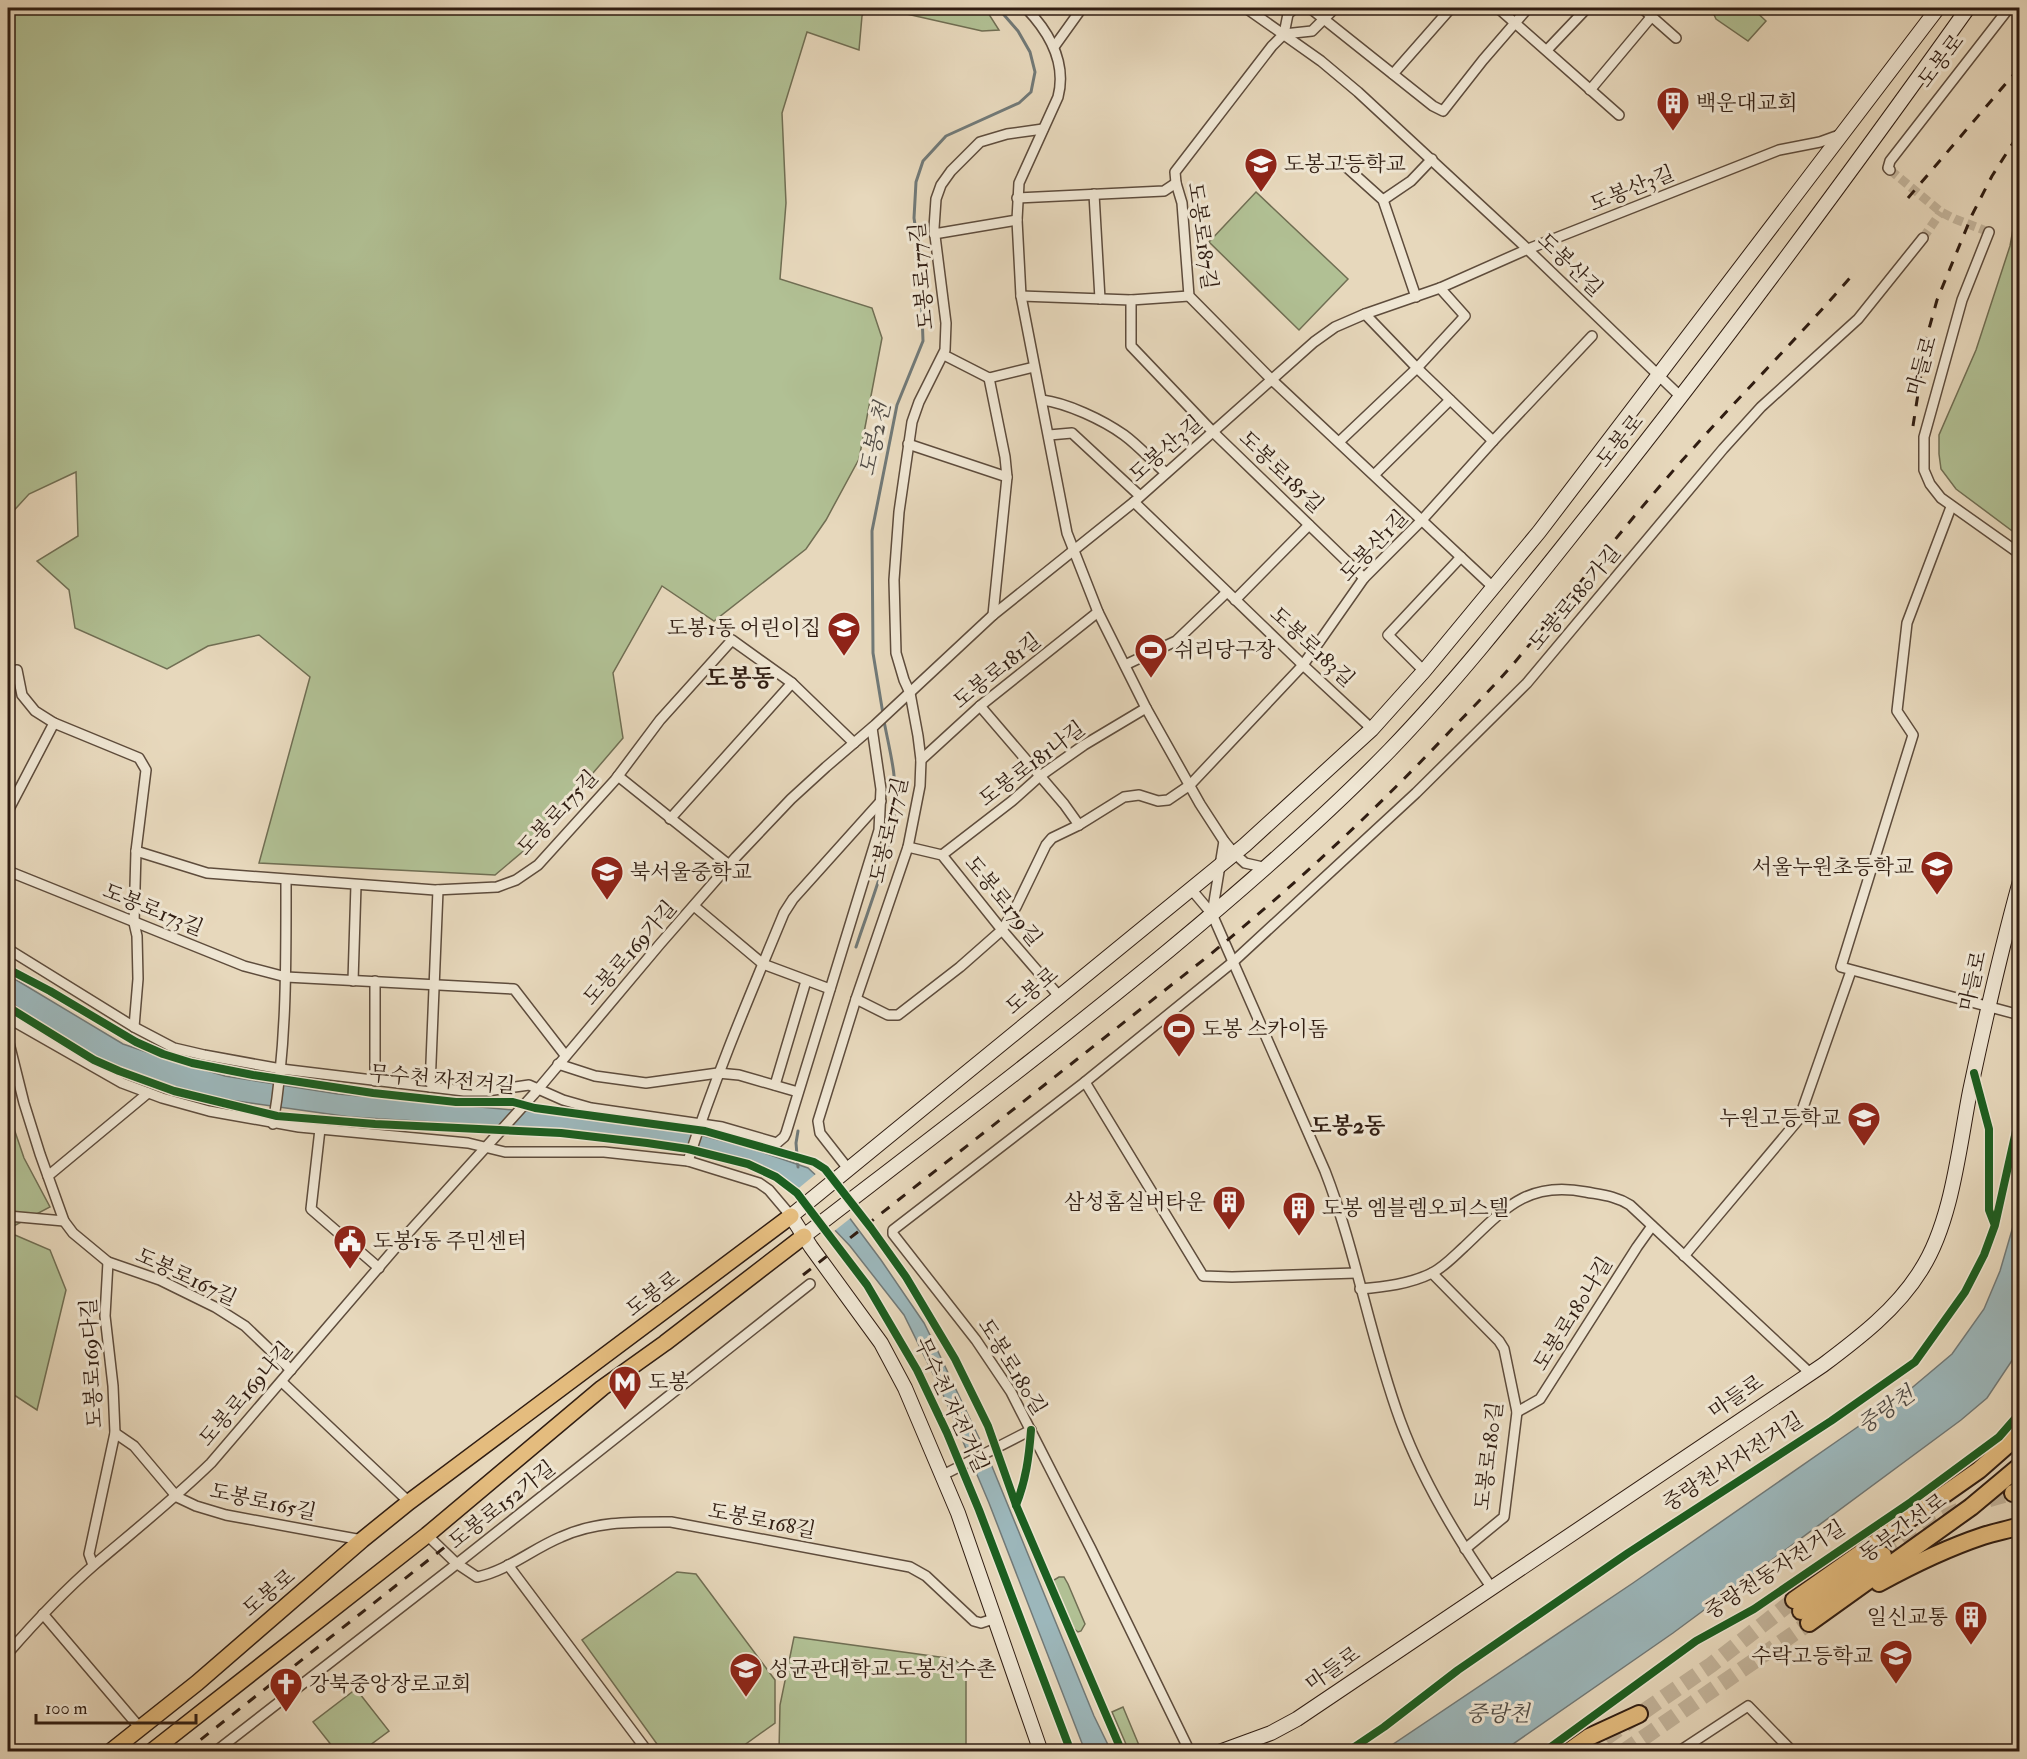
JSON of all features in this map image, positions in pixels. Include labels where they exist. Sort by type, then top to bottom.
[{"type":"highway","name":"동부간선로","points":[[1802,1611],[1979,1470],[2019,1434]]},
{"type":"highway","name":"동부간선로","points":[[1802,1611],[1828,1610],[1971,1507],[2019,1466]]},
{"type":"highway","points":[[1828,1610],[1913,1564],[1983,1536],[2019,1526]]},
{"type":"highway","points":[[1802,1611],[1883,1555]]},
{"type":"highway","points":[[1568,1752],[1589,1737],[1639,1714]]},
{"type":"main road","name":"도봉로","points":[[110,1752],[197,1683],[409,1502],[796,1213],[847,1172],[1219,867],[1372,729],[1494,588],[1659,376],[1938,8]]},
{"type":"main road","name":"도봉로","points":[[158,1750],[427,1535],[593,1395],[860,1193],[1110,999],[1267,868],[1389,750],[1444,691],[1514,607],[1681,397],[1846,178],[1968,8]]},
{"type":"main road","name":"마들로","points":[[1219,1752],[1271,1733],[1297,1719],[1810,1373],[1853,1343],[1913,1283],[1930,1254],[1946,1211],[1988,1007],[2019,881]]},
{"type":"main road","points":[[796,1213],[881,1343],[905,1388],[943,1475],[996,1618],[1041,1752]]},
{"type":"street","points":[[1026,8],[1045,31],[1059,61],[1060,90],[1022,175],[1017,198],[1017,220],[1021,296],[1067,533],[1098,612],[1146,708],[1190,785],[1234,854],[1245,863],[1267,868]]},
{"type":"street","points":[[1054,47],[1082,8]]},
{"type":"street","name":"도봉산길","points":[[1246,8],[1321,61],[1358,92],[1528,249],[1681,397]]},
{"type":"street","name":"도봉로187길","points":[[1295,8],[1288,14],[1284,34],[1272,46],[1175,172],[1182,203],[1189,296],[1272,380],[1340,441],[1494,588]]},
{"type":"street","points":[[1310,8],[1433,106],[1443,111],[1527,8]]},
{"type":"street","points":[[1284,34],[1312,31],[1335,8]]},
{"type":"street","points":[[1393,74],[1451,8]]},
{"type":"street","points":[[1498,8],[1619,115]]},
{"type":"street","points":[[1547,50],[1587,8]]},
{"type":"street","points":[[1642,8],[1676,38]]},
{"type":"street","name":"도봉로","points":[[1890,170],[1888,168],[1890,161],[2009,8]]},
{"type":"street","points":[[1590,90],[1652,16]]},
{"type":"street","name":"도봉로177길","points":[[847,1172],[820,1133],[818,1125],[856,999],[908,848],[920,786],[921,760],[896,653],[894,622],[896,547],[908,444],[919,402],[944,355],[946,344],[946,323],[934,234],[938,193],[946,177],[967,153],[986,140],[1007,134],[1043,129]]},
{"type":"street","name":"도봉산3길","points":[[874,727],[993,615],[1137,499],[1314,342],[1335,327],[1440,288],[1528,249],[1779,150],[1820,142],[1842,134]]},
{"type":"street","points":[[1383,200],[1411,181],[1432,159]]},
{"type":"street","points":[[1342,164],[1383,200],[1416,297]]},
{"type":"street","points":[[1017,198],[1164,191],[1176,183]]},
{"type":"street","points":[[1094,194],[1100,299]]},
{"type":"street","points":[[934,234],[1017,220]]},
{"type":"street","name":"마들로","points":[[1989,232],[1962,300],[1924,437],[1924,470],[1930,484],[1941,498],[2019,554]]},
{"type":"street","name":"도봉로180가길","points":[[1233,962],[1403,805],[1510,701],[1596,603],[1723,449],[1761,407],[1858,319],[1923,238]]},
{"type":"street","points":[[1340,441],[1417,368],[1465,316],[1440,288]]},
{"type":"street","points":[[1021,296],[1131,300],[1189,296]]},
{"type":"street","name":"도봉로185길","points":[[1131,300],[1131,346],[1213,432],[1364,578]]},
{"type":"street","points":[[1365,314],[1493,441]]},
{"type":"street","name":"도봉산1길","points":[[1002,930],[1046,844],[1052,838],[1079,825],[1124,797],[1139,795],[1158,801],[1167,800],[1190,785],[1303,665],[1364,578],[1422,520],[1592,336]]},
{"type":"street","points":[[944,355],[988,378],[1034,367]]},
{"type":"street","points":[[988,378],[1005,457],[1007,477],[993,615]]},
{"type":"street","points":[[1042,400],[1055,402],[1075,410],[1124,435],[1166,473]]},
{"type":"street","points":[[1375,474],[1450,400]]},
{"type":"street","points":[[1049,435],[1072,433],[1137,499]]},
{"type":"street","points":[[908,444],[1007,477]]},
{"type":"street","name":"도봉로183길","points":[[1137,499],[1235,600],[1372,729]]},
{"type":"street","points":[[1684,1256],[1799,1119],[1846,969],[1913,735],[1897,711],[1907,623],[1952,507]]},
{"type":"street","points":[[1235,600],[1309,525]]},
{"type":"street","points":[[1424,671],[1388,635],[1461,557]]},
{"type":"street","points":[[1125,664],[1176,641],[1227,592]]},
{"type":"street","name":"도봉로181길","points":[[921,760],[980,706],[1098,612]]},
{"type":"street","name":"도봉로175길","points":[[136,851],[207,873],[438,890],[497,887],[516,880],[538,865],[618,776],[660,720],[732,640],[792,683],[854,743]]},
{"type":"street","points":[[16,670],[22,695],[35,711],[54,723],[139,758],[146,770],[136,851],[134,923],[137,936],[138,979],[134,1028]]},
{"type":"street","points":[[670,819],[792,683]]},
{"type":"street","points":[[980,706],[1064,804],[1079,825]]},
{"type":"street","name":"도봉로181나길","points":[[942,855],[1012,801],[1040,776],[1084,745],[1146,708]]},
{"type":"street","points":[[8,811],[54,723]]},
{"type":"street","name":"도봉로177길","points":[[700,1125],[722,1127],[777,1143],[786,1133],[879,830],[881,801],[874,727]]},
{"type":"street","name":"도봉로169가길","points":[[493,1140],[729,865],[791,799],[874,727]]},
{"type":"street","points":[[618,776],[729,865]]},
{"type":"street","points":[[689,1159],[718,1073],[784,914],[793,899],[881,801]]},
{"type":"street","points":[[1212,914],[1224,841]]},
{"type":"street","name":"도봉로179길","points":[[908,848],[942,855],[1059,996]]},
{"type":"street","name":"도봉로173길","points":[[8,871],[244,966],[286,977],[514,989],[565,1055]]},
{"type":"street","points":[[273,1121],[281,1071],[286,977],[286,880]]},
{"type":"street","points":[[353,981],[356,885]]},
{"type":"street","name":"도봉로180길","points":[[1191,889],[1212,914],[1325,1171],[1338,1206],[1360,1289],[1410,1446],[1442,1511],[1491,1587]]},
{"type":"street","points":[[430,1087],[438,890]]},
{"type":"street","points":[[694,906],[763,964],[830,989]]},
{"type":"street","points":[[856,999],[888,1015],[898,1015],[960,967],[1002,930]]},
{"type":"street","points":[[8,949],[134,1028],[180,1050],[281,1071],[430,1087],[487,1092],[523,1086],[591,1108],[700,1125]]},
{"type":"street","name":"도봉로180길","points":[[1190,1752],[1027,1432],[1011,1392],[987,1356],[893,1231],[895,1227],[1085,1082],[1233,962]]},
{"type":"street","points":[[1846,969],[2019,1015]]},
{"type":"street","points":[[375,981],[375,1081]]},
{"type":"street","points":[[775,1085],[807,981]]},
{"type":"street","points":[[8,1018],[92,1067],[148,1093],[209,1111],[321,1129],[468,1143],[506,1152],[604,1152],[689,1159],[759,1183],[796,1213]]},
{"type":"street","name":"도봉로167길","points":[[8,1039],[24,1103],[48,1176],[64,1221],[73,1233],[108,1262],[159,1280],[215,1307],[245,1326],[291,1370]]},
{"type":"street","points":[[558,1064],[595,1077],[646,1083],[718,1073],[739,1075],[798,1092]]},
{"type":"street","points":[[1085,1082],[1203,1276],[1356,1273]]},
{"type":"street","points":[[48,1176],[148,1093]]},
{"type":"street","points":[[321,1129],[311,1209],[379,1268]]},
{"type":"street","name":"도봉로169나길","points":[[8,1653],[43,1614],[93,1565],[177,1497],[211,1462],[493,1140]]},
{"type":"street","points":[[1360,1289],[1402,1283],[1432,1273],[1518,1200],[1534,1193],[1556,1188],[1574,1189],[1619,1198],[1810,1373]]},
{"type":"street","points":[[8,1216],[64,1221]]},
{"type":"street","name":"도봉로180나길","points":[[1517,1412],[1540,1400],[1652,1226]]},
{"type":"street","name":"도봉로169다길","points":[[93,1565],[89,1554],[115,1433],[113,1386],[105,1316],[108,1262]]},
{"type":"street","name":"도봉로180길","points":[[1432,1273],[1499,1341],[1504,1349],[1517,1412],[1504,1517],[1465,1549]]},
{"type":"street","name":"도봉로152가길","points":[[215,1752],[810,1284]]},
{"type":"street","points":[[282,1382],[409,1502]]},
{"type":"street","points":[[943,1475],[1027,1432]]},
{"type":"street","name":"도봉로165길","points":[[115,1433],[134,1446],[177,1497],[196,1506],[226,1515],[362,1540]]},
{"type":"street","name":"도봉로168길","points":[[427,1535],[456,1563],[477,1577],[491,1573],[561,1537],[586,1528],[631,1522],[671,1522],[910,1567],[926,1576],[974,1621],[981,1623],[996,1618]]},
{"type":"street","points":[[508,1565],[648,1752]]},
{"type":"street","points":[[43,1614],[140,1728]]},
{"type":"street","points":[[1678,1752],[1748,1706],[1793,1752]]},
{"type":"green space","points":[[8,8],[867,8],[862,16],[859,50],[807,32],[782,113],[786,203],[780,279],[872,308],[882,338],[859,459],[826,520],[806,549],[714,621],[662,586],[613,673],[623,738],[533,843],[495,875],[259,863],[310,677],[259,635],[208,646],[167,669],[75,628],[69,590],[37,561],[78,536],[76,472],[29,494],[8,517]]},
{"type":"green space","points":[[880,8],[985,8],[999,30],[982,31]]},
{"type":"green space","points":[[1711,8],[1752,8],[1766,21],[1748,41],[1716,19]]},
{"type":"green space","points":[[1256,192],[1348,279],[1299,330],[1209,242]]},
{"type":"green space","points":[[2019,196],[2019,536],[1956,489],[1941,469],[1939,435],[1976,350],[2010,246]]},
{"type":"green space","points":[[8,1111],[24,1158],[50,1207],[8,1229]]},
{"type":"green space","points":[[8,1232],[50,1250],[66,1290],[37,1410],[8,1391]]},
{"type":"green space","points":[[677,1572],[696,1574],[775,1680],[775,1723],[736,1751],[662,1751],[582,1640]]},
{"type":"green space","points":[[1064,1577],[1068,1584],[1085,1624],[1081,1631],[1078,1632],[1073,1628],[1053,1585],[1054,1580]]},
{"type":"green space","points":[[794,1637],[954,1659],[964,1668],[966,1679],[966,1751],[779,1751],[780,1705]]},
{"type":"green space","points":[[356,1689],[389,1731],[362,1751],[336,1751],[313,1722]]},
{"type":"green space","points":[[1123,1707],[1141,1750],[1129,1751],[1112,1712]]},
{"type":"water","points":[[8,975],[123,1044],[225,1076],[338,1094],[590,1117],[684,1131],[750,1148],[808,1168],[822,1181],[881,1260],[924,1323],[989,1459],[1094,1716],[1111,1751],[1085,1751],[989,1503],[942,1392],[904,1315],[850,1246],[793,1186],[774,1171],[741,1160],[668,1143],[563,1130],[350,1117],[222,1099],[184,1090],[109,1064],[61,1039],[8,1000]]},
{"type":"water","name":"중랑천","points":[[2019,1206],[2019,1350],[1987,1398],[1961,1420],[1673,1633],[1503,1751],[1383,1751],[1633,1583],[1901,1397],[1952,1354],[1984,1309],[2000,1271]]},
{"type":"pier","points":[[817,1173],[852,1217],[833,1232],[794,1192]]},
{"type":"waterway","name":"도봉2천","points":[[883,714],[873,653],[872,531],[897,405],[923,341],[920,257],[914,218],[916,182],[923,161],[946,136],[1019,103],[1031,92],[1035,72],[1030,52],[1018,31],[998,8]]},
{"type":"waterway","name":"도봉2천","points":[[856,947],[880,876],[893,822],[895,783],[884,721]]},
{"type":"waterway","name":"도봉2천","points":[[798,1131],[796,1143],[798,1167]]},
{"type":"tunnel","points":[[1890,170],[1941,212],[1989,232]]},
{"type":"tunnel","points":[[1923,238],[1941,212]]},
{"type":"tunnel","points":[[1883,1555],[1945,1517],[1977,1503],[2013,1493]]},
{"type":"tunnel","points":[[1585,1752],[1711,1665],[1794,1600]]},
{"type":"tunnel","points":[[1623,1752],[1809,1623]]},
{"type":"railway","points":[[1908,198],[2020,67]]},
{"type":"railway","points":[[1913,426],[1927,336],[1937,300],[1972,215],[1992,176],[2020,132]]},
{"type":"railway","points":[[803,1275],[1207,957],[1303,875],[1364,818],[1507,671],[1666,479],[1855,272]]},
{"type":"railway","points":[[185,1752],[450,1543]]},
{"type":"cycle path","name":"무수천 자전거길","points":[[8,969],[136,1042],[192,1063],[253,1075],[373,1093],[456,1102],[513,1102],[535,1108],[705,1131],[814,1162],[825,1169],[906,1277],[955,1359],[988,1426],[1016,1505],[1122,1752]]},
{"type":"cycle path","name":"무수천 자전거길","points":[[8,1007],[94,1060],[119,1071],[174,1091],[277,1116],[375,1124],[561,1133],[647,1143],[688,1149],[748,1164],[776,1177],[797,1193],[867,1285],[917,1370],[947,1433],[979,1510],[1071,1752]]},
{"type":"cycle path","points":[[1974,1073],[1989,1129],[1989,1210],[1994,1223]]},
{"type":"cycle path","name":"중랑천서자전거길","points":[[1347,1752],[1384,1727],[1458,1670],[1628,1553],[1831,1421],[1915,1362],[1965,1292],[1984,1255],[1995,1225],[2020,1113]]},
{"type":"cycle path","name":"중랑천동자전거길","points":[[1544,1752],[1696,1641],[1754,1609],[1911,1502],[1999,1437],[2020,1413]]},
{"type":"cycle path","points":[[1016,1505],[1026,1468],[1031,1430]]},
{"type":"place","name":"백운대교회","points":[[1673,132]]},
{"type":"place","name":"도봉고등학교","points":[[1261,193]]},
{"type":"place","name":"도봉1동 어린이집","points":[[844,657]]},
{"type":"place","name":"쉬리당구장","points":[[1151,679]]},
{"type":"place","name":"서울누원초등학교","points":[[1937,896]]},
{"type":"place","name":"북서울중학교","points":[[607,901]]},
{"type":"place","name":"도봉 스카이돔","points":[[1179,1058]]},
{"type":"place","name":"누원고등학교","points":[[1864,1147]]},
{"type":"place","name":"삼성홈실버타운","points":[[1229,1231]]},
{"type":"place","name":"도봉 엠블렘오피스텔","points":[[1299,1237]]},
{"type":"place","name":"도봉1동 주민센터","points":[[350,1270]]},
{"type":"place","name":"도봉","points":[[625,1411]]},
{"type":"place","name":"일신교통","points":[[1971,1646]]},
{"type":"place","name":"수락고등학교","points":[[1896,1685]]},
{"type":"place","name":"성균관대학교 도봉선수촌","points":[[746,1698]]},
{"type":"place","name":"강북중앙장로교회","points":[[286,1713]]},
{"type":"district","name":"도봉동","points":[[740,678]]},
{"type":"district","name":"도봉2동","points":[[1348,1126]]}]
